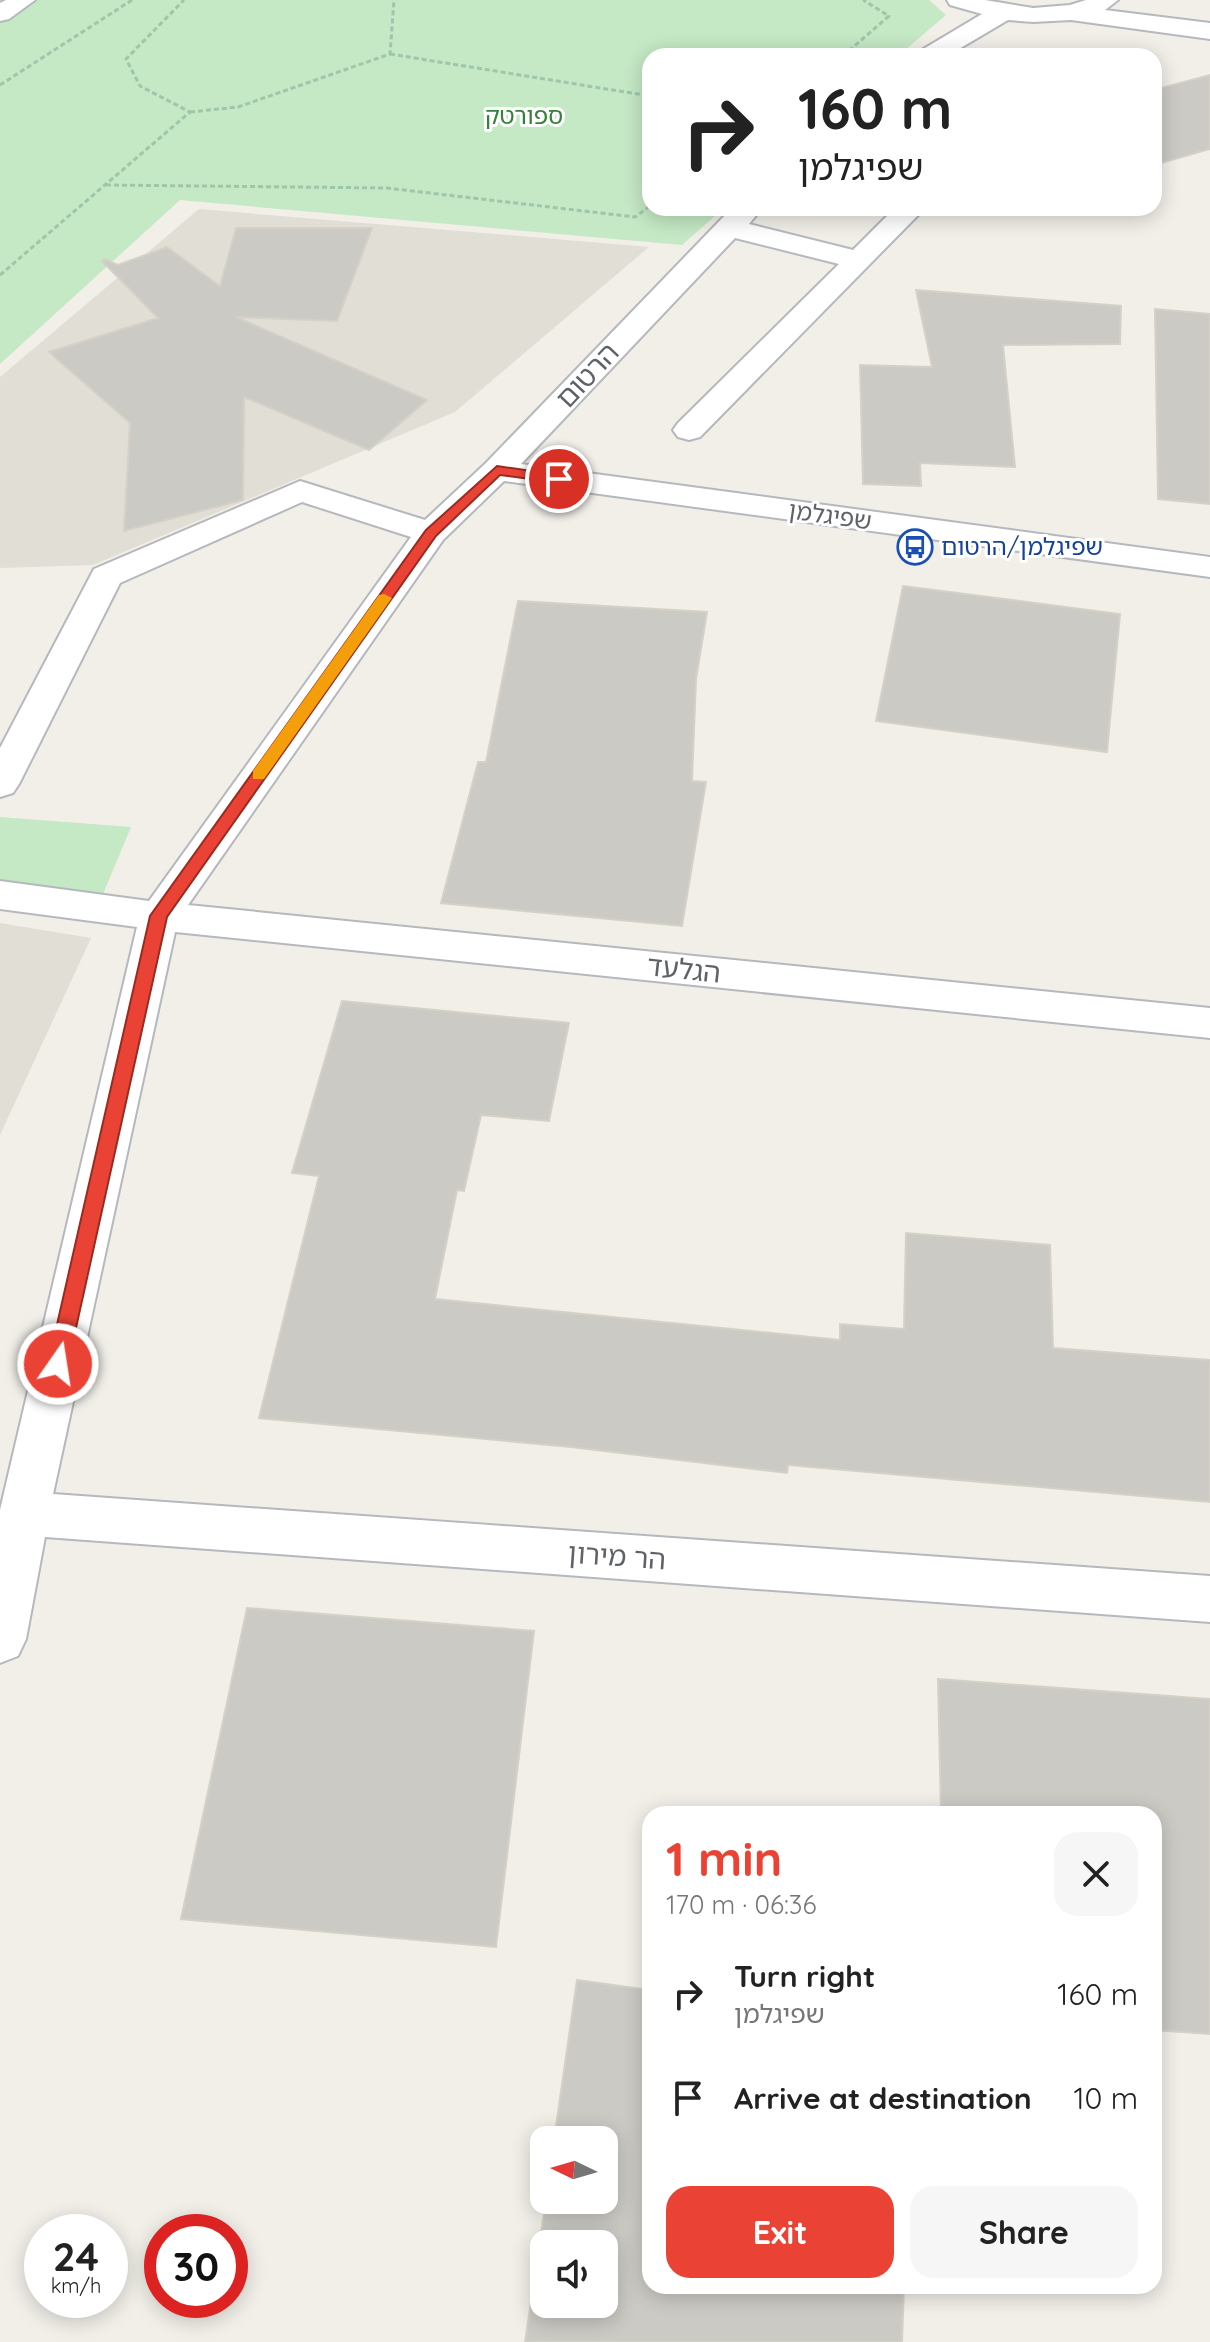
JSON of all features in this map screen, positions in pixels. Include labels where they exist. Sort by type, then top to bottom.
[{"type":"street","points":[[0,14],[23,0]]},
{"type":"street","points":[[1065,13],[1106,0]]},
{"type":"street","points":[[939,19],[1003,12]]},
{"type":"street","points":[[916,48],[939,19],[1003,12],[1065,13],[1210,31]]},
{"type":"street","points":[[689,430],[903,216]]},
{"type":"street","points":[[738,218],[858,260]]},
{"type":"street","name":"הרטום","points":[[0,1639],[24,1514],[159,916],[431,533],[497,470],[738,218]]},
{"type":"street","name":"שפיגלמן","points":[[497,470],[1210,567]]},
{"type":"street","points":[[0,784],[106,576],[300,491],[431,533]]},
{"type":"street","name":"הגלעד","points":[[0,895],[159,916],[1210,1023]]},
{"type":"street","name":"הר מירון","points":[[24,1514],[1210,1599]]},
{"type":"path","points":[[0,85],[132,0]]},
{"type":"path","points":[[184,0],[126,59],[140,86],[190,112],[238,107],[390,54],[642,95]]},
{"type":"path","points":[[390,54],[394,0]]},
{"type":"path","points":[[852,48],[889,16],[863,0]]},
{"type":"path","points":[[0,275],[190,112]]},
{"type":"path","points":[[106,185],[387,188],[635,217],[642,212]]},
{"type":"shaded area","points":[[199,209],[649,247],[455,412],[93,565],[0,568],[0,377]]},
{"type":"shaded area","points":[[0,923],[91,938],[0,1135]]},
{"type":"green space","name":"ספורטק","points":[[0,0],[929,0],[946,15],[907,48],[642,48],[642,216],[715,216],[682,245],[180,200],[0,364]]},
{"type":"green space","points":[[0,817],[131,827],[100,901],[0,889]]},
{"type":"building","points":[[1210,75],[1210,149],[1162,163],[1162,88]]},
{"type":"building","points":[[236,228],[372,228],[337,321],[236,317],[427,400],[369,450],[244,397],[243,500],[124,531],[130,423],[49,352],[158,318],[102,261],[104,259],[118,265],[167,247],[220,286]]},
{"type":"building","points":[[916,290],[1121,306],[1120,344],[1003,345],[1015,467],[920,463],[921,486],[863,484],[860,365],[932,367]]},
{"type":"building","points":[[1155,309],[1210,314],[1210,504],[1158,499]]},
{"type":"building","points":[[903,586],[1120,614],[1107,752],[876,721]]},
{"type":"building","points":[[518,601],[707,612],[696,679],[692,781],[706,782],[682,926],[441,903],[478,762],[486,762]]},
{"type":"building","points":[[342,1001],[569,1023],[549,1121],[481,1115],[464,1191],[457,1190],[435,1299],[840,1340],[840,1324],[904,1329],[906,1233],[1050,1245],[1053,1348],[1210,1360],[1210,1502],[788,1465],[787,1473],[571,1447],[259,1418],[319,1176],[292,1173]]},
{"type":"building","points":[[247,1608],[534,1631],[496,1947],[181,1919]]},
{"type":"building","points":[[938,1679],[1210,1699],[1210,2034],[1162,2031],[1162,1806],[941,1806]]},
{"type":"building","points":[[577,1980],[642,1989],[642,2294],[904,2294],[902,2342],[525,2342],[530,2308],[530,2318],[618,2318],[618,2230],[542,2230],[544,2214],[618,2214],[618,2126],[556,2126]]},
{"type":"slow traffic","points":[[259,775],[384,598]]},
{"type":"place","name":"שפיגלמן/הרטום","points":[[915,547]]},
{"type":"route","points":[[58,1364],[159,916],[431,533],[497,470],[559,479]]}]
